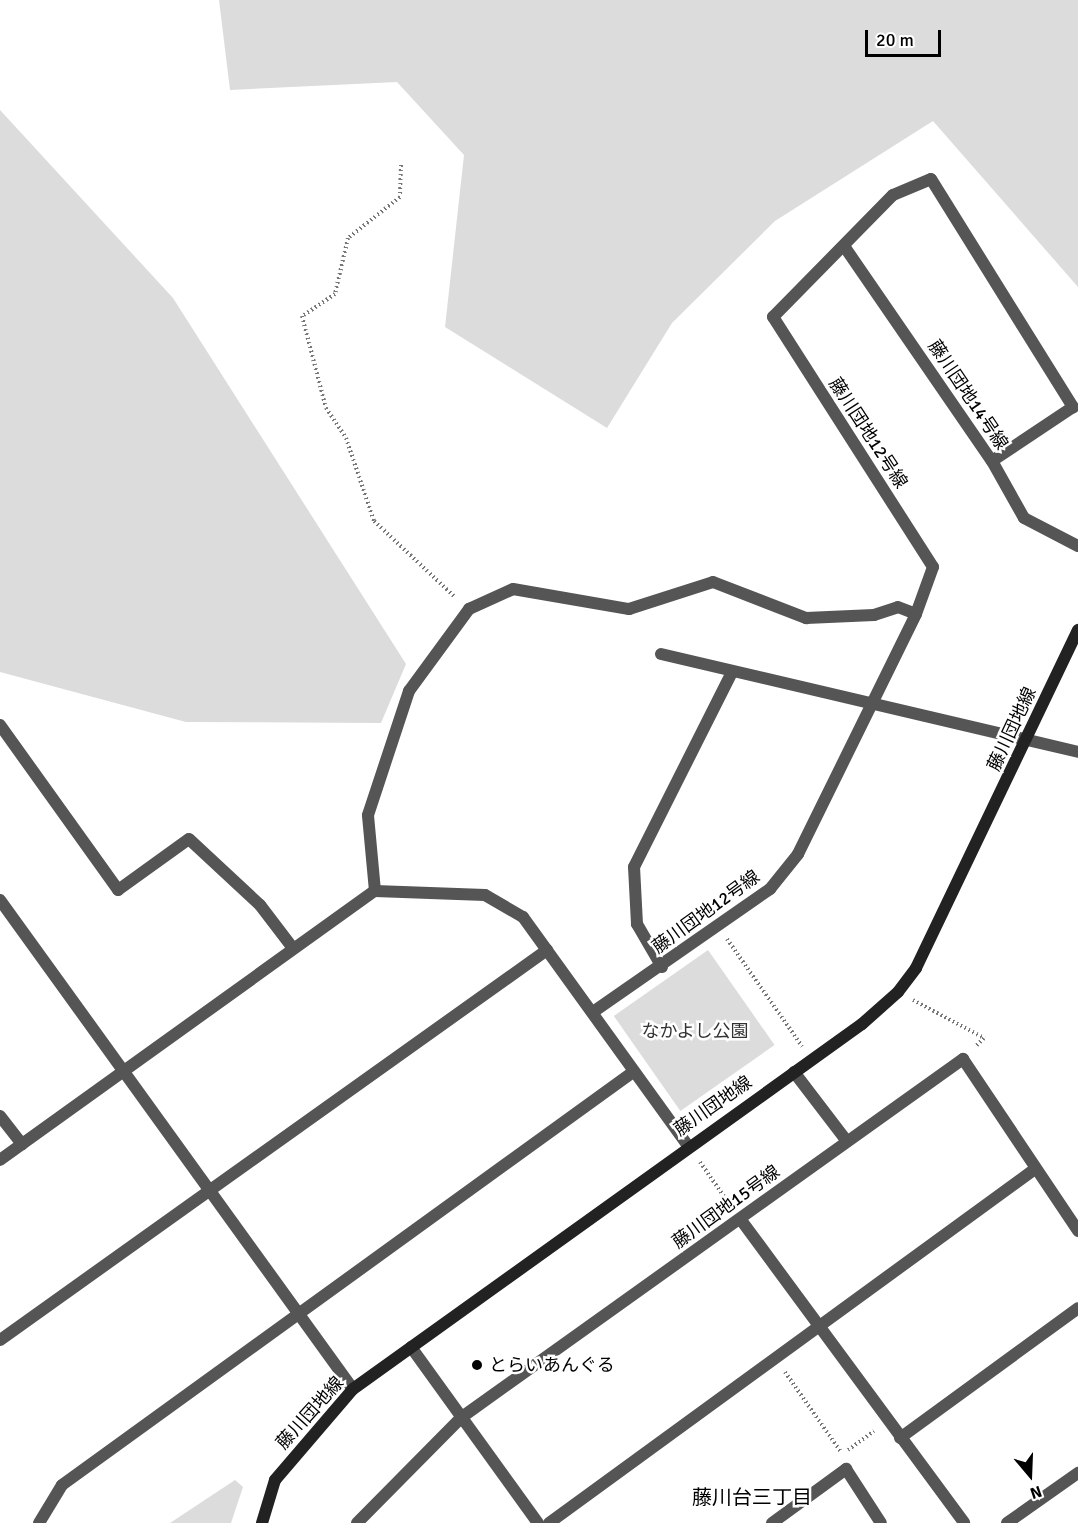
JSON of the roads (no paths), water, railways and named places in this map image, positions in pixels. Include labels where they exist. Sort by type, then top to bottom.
[{"type":"street","name":"藤川団地12号線","points":[[593,1012],[720,929],[770,889],[798,854],[916,614],[933,567],[773,317],[893,195],[931,179],[1073,407],[992,461]]},
{"type":"street","name":"藤川団地14号線","points":[[844,246],[992,461],[1024,518],[1078,546]]},
{"type":"street","points":[[375,891],[368,815],[409,691],[469,609],[513,589],[628,609],[713,582],[806,618],[874,615],[898,607],[916,614]]},
{"type":"street","name":"藤川団地線","points":[[262,1523],[275,1480],[353,1389],[812,1059],[898,992],[916,968],[1078,630]]},
{"type":"street","points":[[662,654],[869,706],[1029,736],[1078,752]]},
{"type":"street","points":[[662,967],[637,924],[634,867],[732,672]]},
{"type":"street","points":[[0,725],[118,890],[189,839],[260,905],[292,947]]},
{"type":"street","points":[[0,1160],[292,947],[375,891],[485,895],[523,917],[688,1146]]},
{"type":"street","points":[[0,900],[353,1389]]},
{"type":"street","points":[[0,1340],[211,1193],[547,950]]},
{"type":"street","name":"藤川団地15号線","points":[[357,1523],[462,1417],[741,1220],[846,1140],[963,1059],[1035,1169]]},
{"type":"street","points":[[39,1523],[62,1485],[633,1072]]},
{"type":"street","points":[[794,1072],[846,1140]]},
{"type":"street","points":[[0,1116],[22,1144]]},
{"type":"street","points":[[549,1523],[1035,1169],[1078,1231]]},
{"type":"street","points":[[741,1220],[823,1325],[886,1421],[964,1523]]},
{"type":"street","points":[[900,1438],[1078,1308]]},
{"type":"street","points":[[411,1347],[538,1523]]},
{"type":"street","points":[[772,1523],[846,1470],[881,1523]]},
{"type":"street","points":[[1007,1523],[1078,1473]]},
{"type":"place","name":"とらいあんぐる","points":[[477,1365]]},
{"type":"district","name":"藤川台三丁目","points":[[752,1497]]},
{"type":"park label","name":"なかよし公園","points":[[695,1031]]}]
